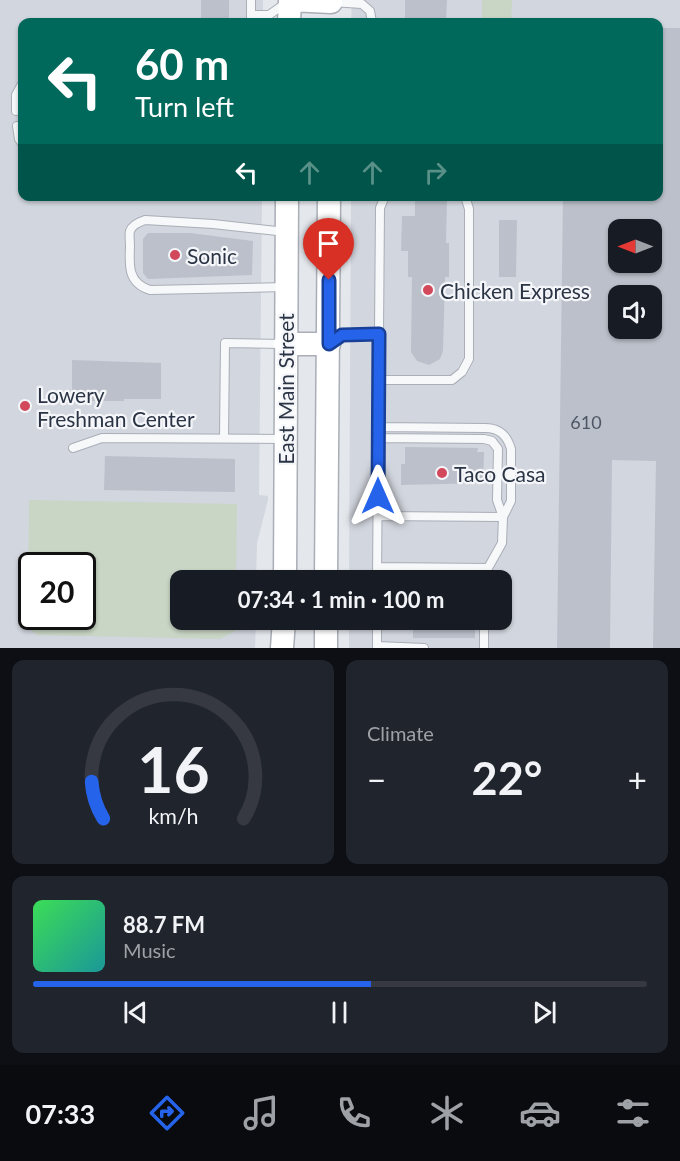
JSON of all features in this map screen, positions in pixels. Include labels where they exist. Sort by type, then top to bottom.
[{"type":"main road","points":[[290,18],[290,0],[331,8]]},
{"type":"main road","name":"East Main Street","points":[[285,570],[287,201]]},
{"type":"main road","name":"East Main Street","points":[[326,570],[329,201]]},
{"type":"main road","points":[[285,344],[329,344]]},
{"type":"main road","points":[[282,648],[283,630]]},
{"type":"main road","points":[[326,630],[326,648]]},
{"type":"lane","points":[[251,0],[251,18]]},
{"type":"lane","points":[[256,18],[269,15],[290,0]]},
{"type":"lane","points":[[331,8],[362,4],[370,10],[371,18]]},
{"type":"lane","points":[[16,111],[18,91]]},
{"type":"lane","points":[[17,126],[18,132]]},
{"type":"lane","points":[[378,438],[484,438],[492,441],[498,449],[497,500],[503,517],[502,543],[488,568],[377,567],[378,516],[378,438],[378,427],[380,208],[383,201]]},
{"type":"lane","points":[[379,380],[452,380],[462,372],[468,358],[470,209],[467,201]]},
{"type":"lane","points":[[286,232],[145,220],[136,223],[130,231],[129,263],[132,277],[143,288],[150,290],[286,286]]},
{"type":"lane","points":[[329,344],[342,335],[379,334]]},
{"type":"lane","points":[[224,438],[225,343],[285,344]]},
{"type":"lane","points":[[378,427],[485,428],[499,431],[509,441],[511,449],[511,501],[503,517]]},
{"type":"lane","points":[[73,448],[102,438],[285,439]]},
{"type":"lane","points":[[378,516],[503,517]]},
{"type":"lane","points":[[377,630],[377,647],[424,648]]},
{"type":"lane","points":[[484,630],[484,648]]},
{"type":"shaded area","points":[[0,0],[263,0],[263,18],[18,18],[18,201],[262,201],[259,495],[268,496],[268,500],[257,543],[256,570],[170,570],[170,630],[256,630],[255,648],[0,648]]},
{"type":"shaded area","points":[[352,0],[680,0],[680,648],[349,648],[349,630],[512,630],[512,570],[349,570],[351,201],[663,201],[663,18],[351,18]]},
{"type":"green space","points":[[482,0],[512,0],[511,18],[482,18]]},
{"type":"green space","points":[[29,500],[237,504],[236,570],[170,570],[170,630],[235,631],[220,639],[37,635],[31,630],[96,630],[96,552],[29,552]]},
{"type":"building","points":[[201,0],[229,0],[229,18],[201,18]]},
{"type":"building","points":[[405,0],[447,0],[446,18],[405,18]]},
{"type":"building","points":[[663,28],[680,28],[680,648],[653,648],[656,461],[612,460],[610,648],[557,648],[563,201],[663,201]]},
{"type":"building","name":"Chicken Express","points":[[415,201],[447,201],[446,243],[449,243],[449,277],[445,277],[443,351],[440,359],[429,365],[417,361],[411,352],[412,277],[408,277],[408,251],[401,251],[402,216],[415,216]]},
{"type":"building","points":[[499,220],[517,220],[516,277],[499,277]]},
{"type":"building","points":[[148,233],[190,233],[253,241],[252,275],[148,279],[143,273],[143,239]]},
{"type":"building","points":[[72,360],[161,363],[161,399],[72,401]]},
{"type":"building","name":"Taco Casa","points":[[405,447],[478,448],[477,452],[484,452],[483,483],[401,485],[401,464],[405,464]]},
{"type":"building","points":[[105,456],[235,459],[235,492],[104,490]]},
{"type":"building","points":[[413,630],[475,630],[475,638],[413,638]]},
{"type":"place","name":"Sonic","points":[[175,255]]},
{"type":"place","name":"Chicken Express","points":[[428,290]]},
{"type":"place","name":"Lowery Freshman Center","points":[[25,406]]},
{"type":"place","name":"Taco Casa","points":[[442,473]]},
{"type":"route","points":[[329,280],[329,344],[342,335],[379,334],[378,496]]}]
